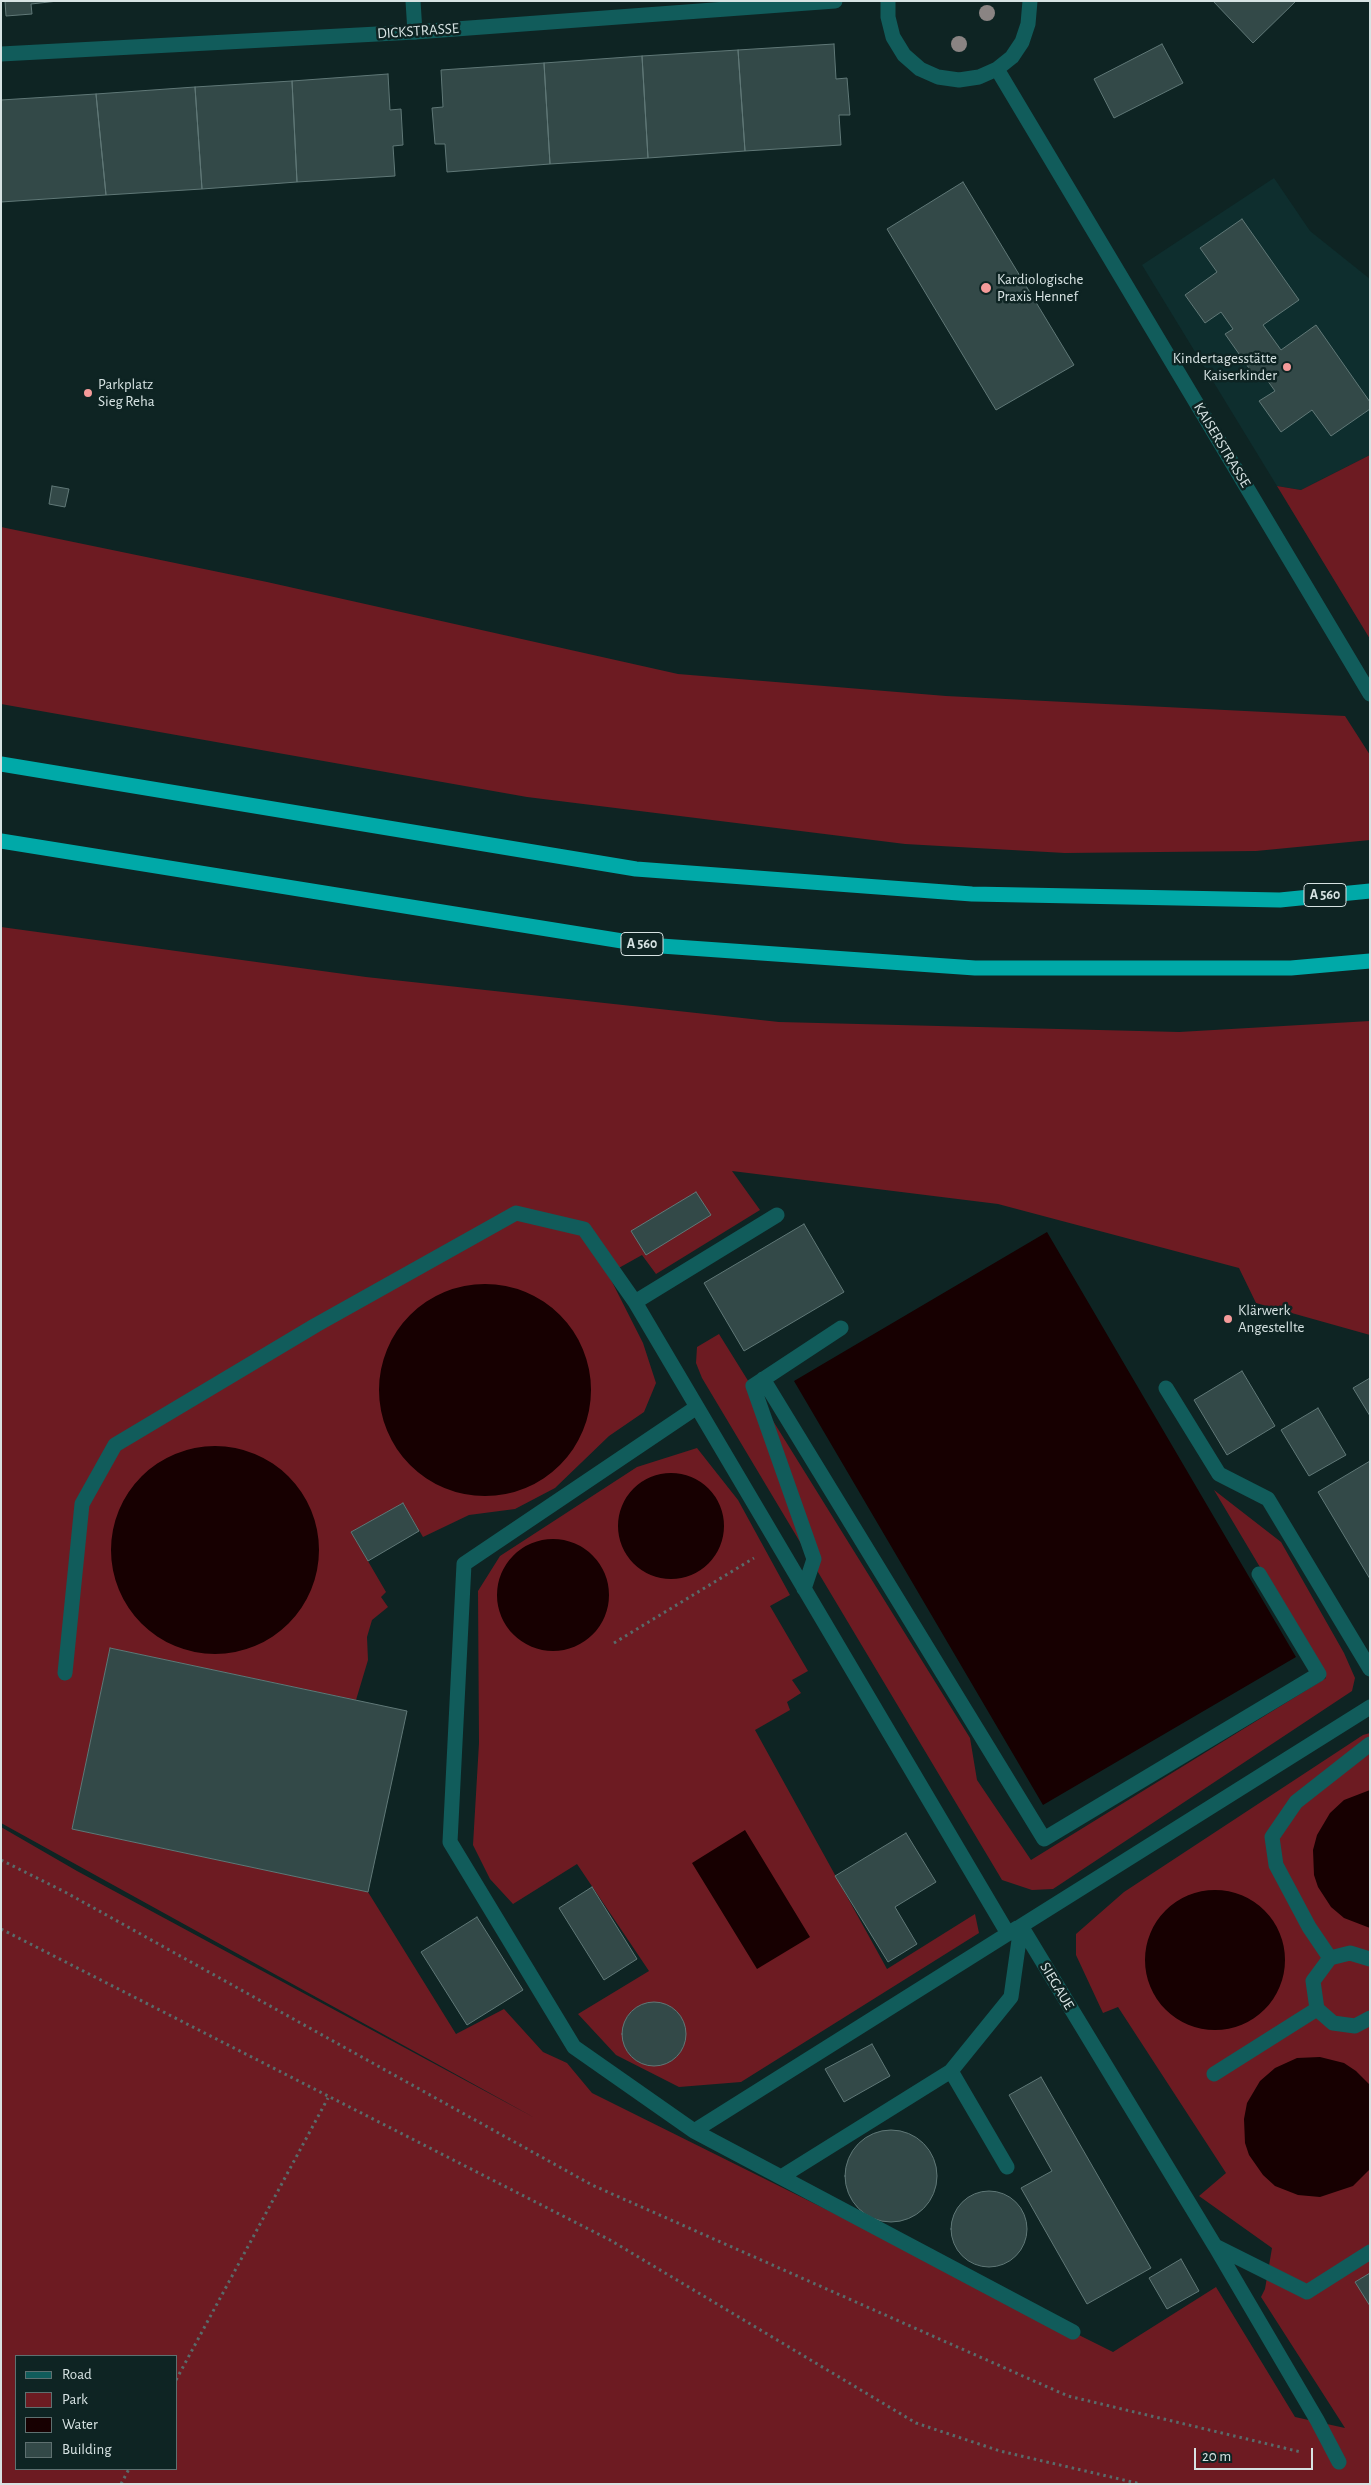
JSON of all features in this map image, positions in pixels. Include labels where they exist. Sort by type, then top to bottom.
[{"type":"highway","name":"A 560","points":[[1,764],[636,869],[972,894],[1280,900],[1370,891]]},
{"type":"highway","name":"A 560","points":[[1,841],[647,945],[975,968],[1291,968],[1370,961]]},
{"type":"street","points":[[413,1],[415,32]]},
{"type":"street","name":"DICKSTRASSE","points":[[1,54],[415,32],[835,1]]},
{"type":"street","points":[[888,1],[888,17],[893,37],[904,54],[920,68],[938,77],[959,80],[979,77],[998,68],[1012,57],[1022,42],[1028,24],[1030,1]]},
{"type":"street","name":"KAISERSTRASSE","points":[[998,68],[1370,694]]},
{"type":"street","points":[[65,1673],[82,1504],[115,1444],[316,1325],[516,1213],[584,1229],[635,1302],[1007,1932]]},
{"type":"street","points":[[635,1302],[777,1215]]},
{"type":"street","points":[[804,1589],[814,1559],[753,1386],[840,1328]]},
{"type":"street","points":[[763,1379],[1044,1839],[1318,1674],[1259,1574]]},
{"type":"street","points":[[1166,1388],[1219,1474],[1268,1499],[1370,1668]]},
{"type":"street","points":[[697,1407],[464,1564],[450,1842],[574,2047],[694,2131],[1073,2332]]},
{"type":"street","points":[[694,2131],[1007,1932],[1021,1926],[1370,1707]]},
{"type":"street","points":[[1330,1958],[1308,1927],[1276,1865],[1272,1837],[1296,1802],[1370,1744]]},
{"type":"street","points":[[782,2177],[951,2071],[1011,1998],[1021,1926]]},
{"type":"street","name":"SIEGAUE","points":[[1021,1926],[1215,2246],[1317,2420],[1339,2462]]},
{"type":"street","points":[[1370,1960],[1350,1953],[1330,1958],[1313,1980],[1317,2009],[1333,2023],[1355,2026],[1370,2018]]},
{"type":"street","points":[[1214,2074],[1317,2009]]},
{"type":"street","points":[[951,2071],[1007,2167]]},
{"type":"street","points":[[1215,2246],[1306,2292],[1370,2252]]},
{"type":"path","points":[[614,1643],[778,1544]]},
{"type":"path","points":[[1,1860],[74,1897],[592,2185],[1068,2396],[1339,2462]]},
{"type":"path","points":[[1,1929],[328,2098],[610,2240],[916,2423],[1000,2451],[1141,2484]]},
{"type":"path","points":[[178,2376],[328,2098]]},
{"type":"path","points":[[121,2484],[128,2470]]},
{"type":"shaded area","name":"Kindertagesstätte Kaiserkinder","points":[[1274,178],[1310,231],[1370,279],[1370,455],[1301,490],[1277,486],[1142,265]]},
{"type":"green space","points":[[1370,455],[1370,639],[1277,486],[1301,490]]},
{"type":"green space","points":[[1,527],[267,582],[678,674],[946,696],[1345,716],[1370,755],[1370,840],[1256,851],[1065,853],[905,844],[527,797],[1,704]]},
{"type":"green space","points":[[1,927],[366,977],[779,1022],[1179,1032],[1370,1021],[1370,1335],[1256,1303],[1239,1268],[998,1204],[732,1171],[760,1210],[656,1274],[642,1255],[608,1274],[643,1343],[656,1383],[644,1412],[609,1436],[555,1488],[515,1509],[469,1515],[423,1537],[403,1503],[351,1532],[386,1592],[381,1597],[388,1607],[372,1620],[367,1637],[368,1660],[356,1700],[110,1648],[72,1829],[368,1892],[456,2034],[504,2009],[543,2052],[567,2063],[592,2093],[1113,2352],[1216,2287],[1295,2417],[1345,2428],[1261,2297],[1265,2289],[1272,2248],[1199,2196],[1226,2173],[1118,2007],[1103,2013],[1076,1955],[1076,1934],[1124,1892],[1363,1735],[1370,1733],[1370,2484],[1,2484],[1,1827],[77,1871],[535,2118],[1,1823]]},
{"type":"green space","points":[[719,1334],[970,1738],[977,1780],[1031,1860],[1326,1678],[1214,1490],[1281,1542],[1344,1653],[1355,1678],[1352,1691],[1053,1889],[1032,1890],[1002,1880],[702,1378],[696,1363],[697,1347]]},
{"type":"green space","points":[[697,1448],[738,1500],[790,1595],[770,1606],[808,1671],[792,1680],[801,1693],[787,1702],[790,1710],[755,1730],[887,1969],[975,1914],[979,1933],[741,2082],[679,2087],[616,2055],[578,2014],[649,1971],[577,1864],[513,1904],[490,1879],[473,1845],[479,1743],[478,1591],[500,1556],[637,1467]]},
{"type":"water","points":[[1047,1232],[1296,1657],[1043,1805],[794,1381]]},
{"type":"water","points":[[475,1284],[495,1284],[516,1288],[535,1296],[560,1315],[573,1331],[583,1349],[589,1369],[591,1390],[589,1411],[583,1431],[573,1449],[560,1465],[535,1484],[516,1492],[495,1496],[475,1496],[454,1492],[435,1484],[418,1472],[403,1457],[391,1440],[383,1421],[379,1400],[379,1380],[383,1359],[391,1340],[403,1323],[418,1308],[435,1296],[454,1288]]},
{"type":"water","points":[[205,1446],[225,1446],[245,1450],[264,1458],[289,1476],[302,1492],[311,1510],[319,1540],[315,1580],[311,1590],[302,1608],[289,1624],[273,1637],[245,1650],[225,1654],[205,1654],[185,1650],[166,1642],[149,1631],[134,1616],[123,1599],[115,1580],[111,1560],[111,1540],[115,1520],[123,1501],[134,1484],[149,1469],[166,1458],[185,1450]]},
{"type":"water","points":[[671,1473],[691,1477],[709,1488],[720,1506],[724,1526],[720,1546],[709,1564],[691,1575],[671,1579],[651,1575],[633,1564],[622,1546],[618,1526],[622,1506],[633,1488],[651,1477]]},
{"type":"water","points":[[553,1539],[574,1543],[593,1555],[605,1574],[609,1595],[605,1616],[593,1635],[574,1647],[553,1651],[532,1647],[513,1635],[501,1616],[497,1595],[501,1574],[513,1555],[532,1543]]},
{"type":"water","points":[[1370,1790],[1370,1928],[1344,1918],[1331,1907],[1318,1887],[1314,1875],[1313,1850],[1317,1835],[1330,1813],[1344,1800]]},
{"type":"water","points":[[745,1830],[810,1937],[757,1969],[692,1863]]},
{"type":"water","points":[[1215,1890],[1242,1896],[1254,1902],[1264,1911],[1273,1921],[1279,1933],[1285,1960],[1279,1987],[1273,1999],[1264,2009],[1254,2018],[1242,2024],[1215,2030],[1188,2024],[1176,2018],[1166,2009],[1157,1999],[1151,1987],[1145,1960],[1151,1933],[1157,1921],[1166,1911],[1176,1902],[1188,1896]]},
{"type":"water","points":[[1320,2057],[1344,2063],[1356,2071],[1370,2085],[1370,2169],[1353,2186],[1320,2197],[1298,2195],[1275,2186],[1263,2175],[1249,2155],[1245,2143],[1244,2119],[1247,2103],[1260,2081],[1275,2068],[1297,2058]]},
{"type":"building","points":[[5,1],[58,1],[31,4],[32,14],[6,16]]},
{"type":"building","points":[[1213,1],[1296,1],[1253,43]]},
{"type":"building","points":[[834,44],[836,79],[847,78],[850,115],[839,115],[841,145],[745,151],[738,50]]},
{"type":"building","points":[[1162,44],[1183,83],[1114,118],[1094,79]]},
{"type":"building","points":[[738,50],[745,151],[648,158],[642,56]]},
{"type":"building","points":[[642,56],[648,158],[550,164],[544,63]]},
{"type":"building","points":[[544,63],[550,164],[447,172],[445,144],[435,144],[432,108],[443,107],[441,70]]},
{"type":"building","points":[[388,74],[390,110],[401,109],[403,145],[393,146],[395,176],[297,182],[292,81]]},
{"type":"building","points":[[292,81],[297,182],[202,189],[195,87]]},
{"type":"building","points":[[195,87],[202,189],[106,195],[96,94]]},
{"type":"building","points":[[96,94],[106,195],[1,202],[1,100]]},
{"type":"building","points":[[963,182],[1074,365],[996,410],[887,229]]},
{"type":"building","points":[[1242,219],[1299,300],[1263,325],[1281,350],[1316,325],[1370,402],[1370,409],[1331,436],[1312,410],[1281,432],[1259,401],[1275,391],[1262,373],[1256,378],[1225,334],[1233,329],[1221,312],[1205,323],[1185,295],[1217,272],[1200,248]]},
{"type":"building","points":[[52,486],[69,489],[65,507],[49,504]]},
{"type":"building","points":[[696,1192],[711,1215],[646,1255],[631,1231]]},
{"type":"building","points":[[804,1224],[844,1292],[744,1351],[704,1283]]},
{"type":"building","points":[[1242,1371],[1275,1426],[1227,1455],[1194,1400]]},
{"type":"building","points":[[1370,1378],[1370,1416],[1353,1388]]},
{"type":"building","points":[[1318,1408],[1346,1455],[1309,1476],[1281,1430]]},
{"type":"building","points":[[1370,1461],[1370,1579],[1318,1492]]},
{"type":"building","points":[[403,1503],[419,1531],[368,1561],[351,1532]]},
{"type":"building","points":[[110,1648],[407,1711],[368,1892],[72,1829]]},
{"type":"building","points":[[906,1833],[936,1882],[895,1907],[917,1944],[888,1962],[835,1876]]},
{"type":"building","points":[[592,1887],[637,1959],[604,1980],[559,1908]]},
{"type":"building","points":[[477,1917],[523,1990],[467,2025],[421,1952]]},
{"type":"building","points":[[654,2002],[672,2008],[680,2016],[686,2034],[680,2052],[672,2060],[654,2066],[636,2060],[628,2052],[622,2034],[628,2016],[636,2008]]},
{"type":"building","points":[[872,2044],[890,2076],[844,2102],[825,2069]]},
{"type":"building","points":[[1041,2077],[1151,2268],[1087,2304],[1021,2188],[1052,2171],[1009,2095]]},
{"type":"building","points":[[891,2130],[909,2133],[924,2143],[934,2158],[937,2176],[934,2194],[924,2209],[909,2219],[891,2222],[873,2219],[858,2209],[848,2194],[845,2176],[848,2158],[858,2143],[873,2133]]},
{"type":"building","points":[[989,2191],[1003,2194],[1016,2202],[1024,2215],[1027,2229],[1024,2243],[1016,2256],[1003,2264],[989,2267],[975,2264],[962,2256],[954,2243],[951,2229],[954,2215],[962,2202],[975,2194]]},
{"type":"building","points":[[1181,2259],[1199,2291],[1167,2309],[1149,2278]]},
{"type":"building","points":[[1370,2273],[1370,2306],[1355,2282]]},
{"type":"place","name":"Kardiologische Praxis Hennef","points":[[986,288]]},
{"type":"place","name":"Kindertagesstätte Kaiserkinder","points":[[1287,367]]},
{"type":"place","name":"Parkplatz Sieg Reha","points":[[88,393]]},
{"type":"place","name":"Klärwerk Angestellte","points":[[1228,1319]]}]
